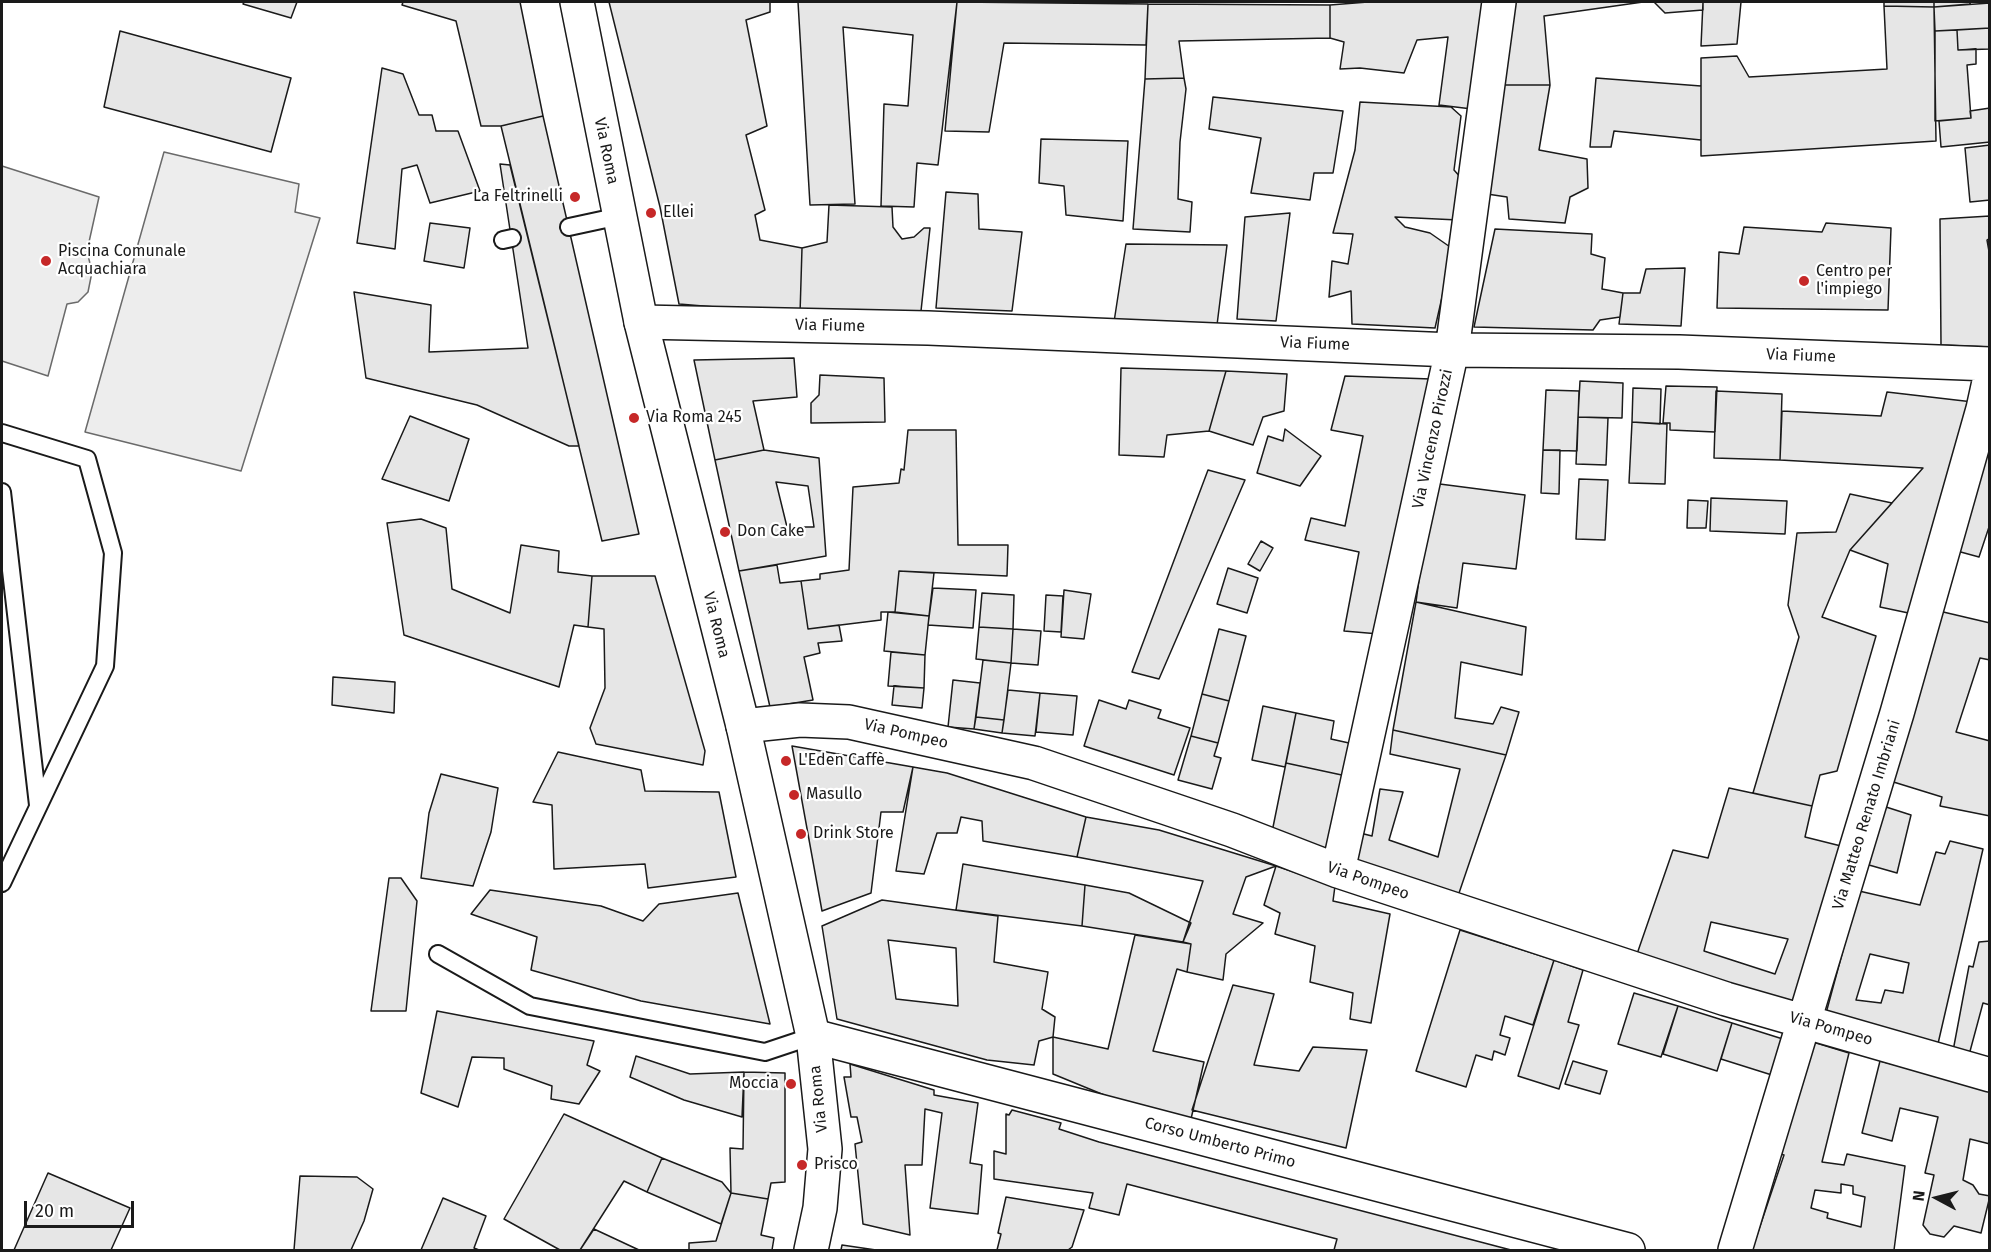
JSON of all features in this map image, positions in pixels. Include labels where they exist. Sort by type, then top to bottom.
[{"type":"street","name":"Via Roma","points":[[577,2],[641,322],[742,726],[813,1036],[825,1149],[820,1208],[811,1251]]},
{"type":"street","name":"Via Vincenzo Pirozzi","points":[[1338,872],[1452,350],[1499,2]]},
{"type":"street","name":"Via Fiume","points":[[641,322],[928,328],[1452,350],[1679,352],[1989,364]]},
{"type":"street","name":"Via Matteo Renato Imbriani","points":[[1735,1251],[1897,713],[1983,409],[1989,378]]},
{"type":"street","name":"Via Pompeo","points":[[742,726],[800,720],[849,722],[1034,763],[1232,830],[1338,872],[1726,999],[1989,1074]]},
{"type":"street","name":"Corso Umberto Primo","points":[[813,1036],[1628,1251]]},
{"type":"lane","points":[[569,227],[620,216]]},
{"type":"lane","points":[[2,433],[87,459],[113,553],[105,666],[2,883]]},
{"type":"lane","points":[[2,492],[38,806]]},
{"type":"lane","points":[[438,954],[530,1006],[765,1052],[813,1036]]},
{"type":"shaded area","points":[[164,152],[299,184],[295,212],[320,218],[241,471],[85,432]]},
{"type":"shaded area","name":"Piscina Comunale Acquachiara","points":[[2,166],[99,197],[87,251],[92,272],[88,292],[78,302],[67,304],[48,376],[2,361]]},
{"type":"building","points":[[244,2],[297,2],[291,18],[243,4]]},
{"type":"building","points":[[403,2],[520,2],[543,116],[501,126],[481,126],[456,21],[402,5]]},
{"type":"building","points":[[609,2],[770,2],[770,12],[746,20],[767,126],[746,135],[765,210],[755,215],[760,240],[802,248],[800,314],[679,304],[660,207]]},
{"type":"building","points":[[798,2],[957,2],[938,165],[917,163],[914,207],[881,206],[884,104],[908,106],[913,35],[843,27],[855,204],[810,205]]},
{"type":"building","points":[[957,2],[1148,4],[1146,45],[1004,43],[989,132],[945,131]]},
{"type":"building","points":[[1368,2],[1486,2],[1472,109],[1439,105],[1448,37],[1417,40],[1404,73],[1360,68],[1340,69],[1344,42],[1330,38],[1330,5]]},
{"type":"building","points":[[1510,2],[1643,2],[1544,16],[1550,85],[1497,85]]},
{"type":"building","points":[[1654,2],[1703,2],[1703,10],[1665,13]]},
{"type":"building","points":[[1703,2],[1741,2],[1737,44],[1701,46]]},
{"type":"building","points":[[1884,2],[1934,2],[1934,7],[1884,6]]},
{"type":"building","points":[[1934,2],[1970,2],[1970,4],[1934,7]]},
{"type":"building","points":[[1990,3],[1990,28],[1935,31],[1934,7]]},
{"type":"building","points":[[1148,4],[1330,5],[1330,38],[1179,41],[1184,78],[1145,79]]},
{"type":"building","points":[[1884,6],[1934,7],[1936,141],[1701,156],[1701,58],[1737,56],[1749,77],[1887,69]]},
{"type":"building","points":[[1990,28],[1990,49],[1958,50],[1957,30]]},
{"type":"building","points":[[1957,30],[1958,50],[1976,49],[1976,64],[1967,65],[1971,118],[1935,121],[1935,31]]},
{"type":"building","points":[[120,31],[291,78],[271,152],[104,107]]},
{"type":"building","points":[[382,68],[403,74],[419,115],[432,115],[436,131],[458,131],[480,191],[430,203],[417,165],[402,169],[395,249],[357,243]]},
{"type":"building","points":[[1184,78],[1186,89],[1180,142],[1178,199],[1192,202],[1190,232],[1133,229],[1145,79]]},
{"type":"building","points":[[1596,78],[1701,86],[1701,140],[1614,131],[1611,147],[1590,147]]},
{"type":"building","points":[[1497,85],[1550,85],[1539,150],[1587,159],[1588,188],[1570,197],[1565,223],[1509,219],[1507,197],[1487,194]]},
{"type":"building","points":[[1213,97],[1343,111],[1333,173],[1314,173],[1310,200],[1251,193],[1261,138],[1209,129]]},
{"type":"building","points":[[1360,102],[1451,107],[1461,116],[1454,170],[1462,179],[1458,220],[1395,217],[1405,227],[1430,233],[1453,249],[1435,328],[1352,324],[1351,291],[1329,297],[1332,261],[1348,264],[1353,234],[1333,233],[1355,150]]},
{"type":"building","points":[[1990,108],[1990,142],[1941,147],[1939,121],[1971,118],[1970,111]]},
{"type":"building","points":[[543,116],[639,534],[602,541],[501,126]]},
{"type":"building","points":[[1041,139],[1128,141],[1123,221],[1066,215],[1064,186],[1039,183]]},
{"type":"building","points":[[1990,145],[1990,200],[1970,202],[1965,148]]},
{"type":"building","points":[[500,164],[510,165],[579,446],[569,446],[477,405],[366,378],[354,292],[431,305],[429,352],[528,348]]},
{"type":"building","points":[[946,192],[978,194],[979,229],[1022,232],[1012,311],[936,308]]},
{"type":"building","points":[[829,205],[892,207],[893,227],[902,239],[914,237],[924,228],[930,228],[921,311],[800,314],[802,248],[827,242]]},
{"type":"building","points":[[1290,213],[1276,321],[1237,319],[1245,217]]},
{"type":"building","points":[[1990,216],[1990,238],[1987,240],[1990,257],[1990,347],[1941,345],[1940,219]]},
{"type":"building","points":[[430,223],[470,228],[464,268],[424,261]]},
{"type":"building","name":"Centro per l'impiego","points":[[1826,223],[1891,228],[1888,310],[1717,308],[1719,252],[1739,254],[1744,227],[1822,232]]},
{"type":"building","points":[[1495,229],[1592,234],[1591,254],[1605,258],[1602,289],[1623,293],[1620,317],[1600,320],[1593,330],[1474,327]]},
{"type":"building","points":[[1126,244],[1227,245],[1217,325],[1114,322]]},
{"type":"building","points":[[1685,268],[1681,326],[1619,324],[1623,293],[1640,293],[1646,269]]},
{"type":"building","points":[[794,358],[797,397],[753,401],[764,450],[715,460],[694,360]]},
{"type":"building","points":[[1121,368],[1226,371],[1209,431],[1167,435],[1164,457],[1119,455]]},
{"type":"building","points":[[1226,371],[1287,374],[1284,411],[1263,417],[1253,445],[1209,431]]},
{"type":"building","points":[[820,375],[884,378],[885,422],[811,423],[811,403],[819,395]]},
{"type":"building","points":[[1345,376],[1431,379],[1379,634],[1344,631],[1359,552],[1305,540],[1311,518],[1345,526],[1363,436],[1331,430]]},
{"type":"building","points":[[1580,381],[1623,383],[1622,418],[1578,417]]},
{"type":"building","points":[[1666,386],[1717,387],[1715,432],[1670,430],[1670,423],[1663,423]]},
{"type":"building","points":[[1633,388],[1661,389],[1660,424],[1632,422]]},
{"type":"building","points":[[1546,390],[1579,391],[1577,451],[1543,450]]},
{"type":"building","points":[[1716,391],[1782,394],[1780,460],[1714,458]]},
{"type":"building","points":[[1887,392],[1973,402],[1918,615],[1880,607],[1888,564],[1850,550],[1923,468],[1780,460],[1782,411],[1881,416]]},
{"type":"building","points":[[410,416],[469,439],[449,501],[382,479]]},
{"type":"building","points":[[1578,417],[1608,418],[1606,465],[1576,464]]},
{"type":"building","points":[[1632,422],[1667,424],[1665,484],[1629,483]]},
{"type":"building","points":[[1285,429],[1321,456],[1300,486],[1257,473],[1268,436],[1283,441]]},
{"type":"building","points":[[908,430],[956,430],[958,545],[1008,545],[1007,576],[899,571],[895,612],[881,612],[881,620],[808,629],[801,581],[820,579],[820,574],[849,570],[853,487],[899,483],[901,469],[904,470]]},
{"type":"building","points":[[764,450],[819,458],[826,556],[739,571],[715,460]],"holes":[[[776,482],[808,486],[814,527],[787,527]]]},
{"type":"building","points":[[1543,450],[1560,450],[1559,494],[1541,493]]},
{"type":"building","points":[[1982,452],[1990,454],[1990,524],[1979,557],[1957,551]]},
{"type":"building","points":[[1208,470],[1245,480],[1159,679],[1132,672]]},
{"type":"building","points":[[1579,479],[1608,480],[1605,540],[1576,539]]},
{"type":"building","points":[[1432,483],[1525,495],[1516,569],[1463,563],[1457,608],[1416,602]]},
{"type":"building","points":[[1850,494],[1892,503],[1850,550],[1822,617],[1876,636],[1837,771],[1820,775],[1812,806],[1753,793],[1799,637],[1788,605],[1797,533],[1836,532]]},
{"type":"building","points":[[1711,498],[1787,501],[1785,534],[1710,531]]},
{"type":"building","points":[[1688,500],[1708,501],[1706,528],[1687,528]]},
{"type":"building","points":[[421,519],[446,528],[452,589],[510,613],[521,545],[559,551],[558,572],[592,576],[588,627],[574,625],[559,687],[404,635],[387,523]]},
{"type":"building","points":[[1261,541],[1273,548],[1260,571],[1248,564]]},
{"type":"building","points":[[777,565],[780,583],[801,581],[808,629],[839,625],[842,641],[818,643],[820,653],[804,657],[813,700],[770,707],[739,571]]},
{"type":"building","points":[[1228,568],[1258,578],[1247,613],[1217,604]]},
{"type":"building","points":[[899,571],[934,573],[929,616],[895,612]]},
{"type":"building","points":[[592,576],[655,576],[705,751],[703,765],[596,744],[590,728],[605,688],[604,629],[588,627]]},
{"type":"building","points":[[933,588],[976,590],[973,628],[928,625]]},
{"type":"building","points":[[1064,590],[1091,594],[1084,639],[1061,637]]},
{"type":"building","points":[[982,593],[1014,595],[1013,629],[979,627]]},
{"type":"building","points":[[1046,595],[1063,596],[1061,632],[1044,631]]},
{"type":"building","points":[[1416,602],[1526,627],[1522,675],[1461,662],[1455,718],[1493,724],[1501,707],[1519,712],[1506,755],[1393,730]]},
{"type":"building","points":[[1939,611],[1990,623],[1990,660],[1980,658],[1956,732],[1990,741],[1990,816],[1940,806],[1942,797],[1887,780]]},
{"type":"building","points":[[888,612],[929,616],[925,655],[884,651]]},
{"type":"building","points":[[979,627],[1013,629],[1011,663],[976,659]]},
{"type":"building","points":[[1013,629],[1041,631],[1038,665],[1011,663]]},
{"type":"building","points":[[1219,629],[1246,636],[1229,701],[1202,694]]},
{"type":"building","points":[[891,652],[925,655],[924,688],[888,686]]},
{"type":"building","points":[[983,660],[1011,663],[1004,720],[976,717]]},
{"type":"building","points":[[333,677],[395,682],[394,713],[332,705]]},
{"type":"building","points":[[953,680],[980,683],[974,729],[948,727]]},
{"type":"building","points":[[894,686],[924,688],[922,708],[892,705]]},
{"type":"building","points":[[1008,690],[1040,693],[1035,736],[1002,733]]},
{"type":"building","points":[[1040,693],[1077,696],[1073,735],[1036,732]]},
{"type":"building","points":[[1202,694],[1229,701],[1218,743],[1191,736]]},
{"type":"building","points":[[1099,700],[1126,709],[1129,700],[1161,710],[1158,718],[1190,728],[1174,775],[1084,746]]},
{"type":"building","points":[[1263,706],[1296,713],[1285,767],[1252,760]]},
{"type":"building","points":[[1296,713],[1334,721],[1331,739],[1358,745],[1351,777],[1286,763]]},
{"type":"building","points":[[976,717],[1004,720],[1002,733],[974,729]]},
{"type":"building","points":[[1393,730],[1506,755],[1458,896],[1349,868],[1360,833],[1372,836],[1380,789],[1403,792],[1389,840],[1438,857],[1460,769],[1390,754]]},
{"type":"building","points":[[1191,736],[1218,743],[1214,756],[1221,758],[1212,789],[1178,780]]},
{"type":"building","points":[[792,746],[913,767],[903,812],[881,812],[871,893],[822,911]]},
{"type":"building","points":[[558,752],[641,770],[645,791],[719,792],[736,877],[648,888],[645,864],[554,869],[552,805],[533,802]]},
{"type":"building","points":[[1286,763],[1351,777],[1336,850],[1271,837]]},
{"type":"building","points":[[913,767],[947,773],[1086,817],[1077,857],[983,841],[982,821],[961,817],[957,833],[937,833],[924,874],[896,871]]},
{"type":"building","points":[[441,774],[498,788],[491,832],[473,886],[421,878],[429,813]]},
{"type":"building","points":[[1729,788],[1812,806],[1805,837],[1849,848],[1803,1006],[1637,954],[1673,850],[1708,858]],"holes":[[[1711,922],[1788,939],[1775,974],[1704,951]]]},
{"type":"building","points":[[1883,806],[1911,815],[1897,873],[1869,865]]},
{"type":"building","points":[[1086,817],[1159,830],[1276,866],[1246,877],[1233,914],[1263,923],[1226,954],[1223,980],[1187,972],[1191,944],[1183,942],[1203,881],[1077,857]]},
{"type":"building","points":[[1950,841],[1983,849],[1937,1048],[1825,1017],[1859,891],[1920,905],[1936,852],[1945,854]],"holes":[[[1870,954],[1909,963],[1903,993],[1885,990],[1881,1003],[1856,1000]]]},
{"type":"building","points":[[963,864],[1085,885],[1082,926],[956,910]]},
{"type":"building","points":[[1276,866],[1335,886],[1333,901],[1390,914],[1371,1023],[1350,1019],[1353,993],[1310,982],[1315,946],[1275,934],[1280,913],[1264,905]]},
{"type":"building","points":[[389,878],[401,878],[417,901],[406,1011],[371,1011]]},
{"type":"building","points":[[1085,885],[1129,893],[1191,923],[1183,942],[1082,926]]},
{"type":"building","points":[[490,890],[601,906],[643,921],[659,904],[738,893],[770,1024],[641,1001],[531,970],[537,937],[471,914]]},
{"type":"building","points":[[882,900],[998,916],[994,962],[1048,972],[1042,1009],[1055,1017],[1053,1037],[1039,1041],[1034,1065],[987,1060],[837,1019],[822,926]],"holes":[[[888,940],[956,948],[958,1006],[896,999]]]},
{"type":"building","points":[[1460,930],[1554,960],[1533,1025],[1505,1016],[1500,1035],[1510,1038],[1505,1055],[1494,1051],[1492,1060],[1476,1055],[1466,1087],[1416,1071]]},
{"type":"building","points":[[1135,935],[1191,944],[1187,972],[1177,969],[1153,1051],[1204,1062],[1191,1119],[1109,1097],[1053,1074],[1053,1037],[1108,1049]]},
{"type":"building","points":[[1990,941],[1990,1005],[1983,1003],[1969,1055],[1953,1051],[1969,966],[1973,967],[1979,942]]},
{"type":"building","points":[[1554,960],[1583,970],[1568,1022],[1579,1025],[1559,1089],[1518,1076]]},
{"type":"building","points":[[1233,985],[1274,994],[1254,1065],[1299,1071],[1313,1047],[1367,1050],[1346,1148],[1192,1110]]},
{"type":"building","points":[[1634,993],[1678,1006],[1661,1057],[1618,1044]]},
{"type":"building","points":[[1678,1006],[1732,1023],[1717,1071],[1663,1054]]},
{"type":"building","points":[[437,1011],[594,1041],[587,1065],[600,1071],[579,1104],[551,1099],[552,1086],[504,1069],[504,1058],[472,1057],[458,1107],[421,1093]]},
{"type":"building","points":[[1732,1023],[1786,1040],[1775,1076],[1721,1059]]},
{"type":"building","points":[[1813,1042],[1849,1053],[1822,1162],[1844,1165],[1847,1154],[1905,1166],[1894,1250],[1752,1250],[1784,1155],[1780,1154]],"holes":[[[1841,1184],[1853,1186],[1853,1194],[1865,1197],[1861,1227],[1827,1218],[1828,1213],[1811,1208],[1815,1190],[1841,1193]]]},
{"type":"building","points":[[636,1056],[690,1074],[744,1072],[742,1117],[684,1100],[630,1077]]},
{"type":"building","points":[[1573,1061],[1607,1071],[1600,1094],[1565,1084]]},
{"type":"building","points":[[1880,1061],[1990,1089],[1990,1144],[1970,1139],[1963,1180],[1973,1185],[1979,1194],[1990,1196],[1981,1233],[1954,1226],[1944,1237],[1930,1234],[1923,1225],[1934,1175],[1925,1173],[1938,1117],[1900,1108],[1892,1141],[1862,1133]]},
{"type":"building","points":[[850,1064],[934,1090],[934,1095],[978,1103],[970,1163],[982,1165],[978,1214],[930,1208],[942,1113],[925,1109],[922,1165],[905,1165],[910,1235],[863,1224],[855,1144],[862,1142],[857,1117],[851,1117],[844,1077],[851,1077]]},
{"type":"building","points":[[744,1072],[785,1073],[785,1182],[771,1183],[768,1199],[731,1193],[730,1148],[743,1149]]},
{"type":"building","points":[[1012,1110],[1061,1123],[1059,1129],[1099,1142],[1511,1250],[1334,1250],[1337,1239],[1127,1184],[1119,1215],[1089,1208],[1093,1193],[994,1179],[994,1151],[1006,1154],[1006,1114],[1009,1115]]},
{"type":"building","points":[[564,1114],[662,1158],[647,1192],[624,1181],[580,1250],[560,1250],[504,1219]]},
{"type":"building","points":[[662,1158],[722,1182],[731,1193],[721,1224],[647,1192]]},
{"type":"building","points":[[48,1173],[130,1208],[111,1250],[14,1250]]},
{"type":"building","points":[[300,1176],[357,1177],[373,1189],[364,1221],[351,1250],[294,1250]]},
{"type":"building","points":[[731,1193],[768,1199],[761,1235],[774,1238],[772,1250],[689,1250],[689,1243],[716,1241]]},
{"type":"building","points":[[1006,1197],[1084,1210],[1072,1247],[1068,1250],[997,1250],[1001,1234],[998,1233]]},
{"type":"building","points":[[443,1198],[486,1216],[474,1248],[479,1250],[421,1250]]},
{"type":"building","points":[[594,1229],[639,1250],[580,1250]]},
{"type":"building","points":[[842,1245],[876,1250],[841,1250]]},
{"type":"place","name":"La Feltrinelli","points":[[575,197]]},
{"type":"place","name":"Ellei","points":[[651,213]]},
{"type":"place","name":"Piscina Comunale Acquachiara","points":[[46,261]]},
{"type":"place","name":"Centro per l'impiego","points":[[1804,281]]},
{"type":"place","name":"Via Roma 245","points":[[634,418]]},
{"type":"place","name":"Don Cake","points":[[725,532]]},
{"type":"place","name":"L'Eden Caffè","points":[[786,761]]},
{"type":"place","name":"Masullo","points":[[794,795]]},
{"type":"place","name":"Drink Store","points":[[801,834]]},
{"type":"place","name":"Moccia","points":[[791,1084]]},
{"type":"place","name":"Prisco","points":[[802,1165]]}]
